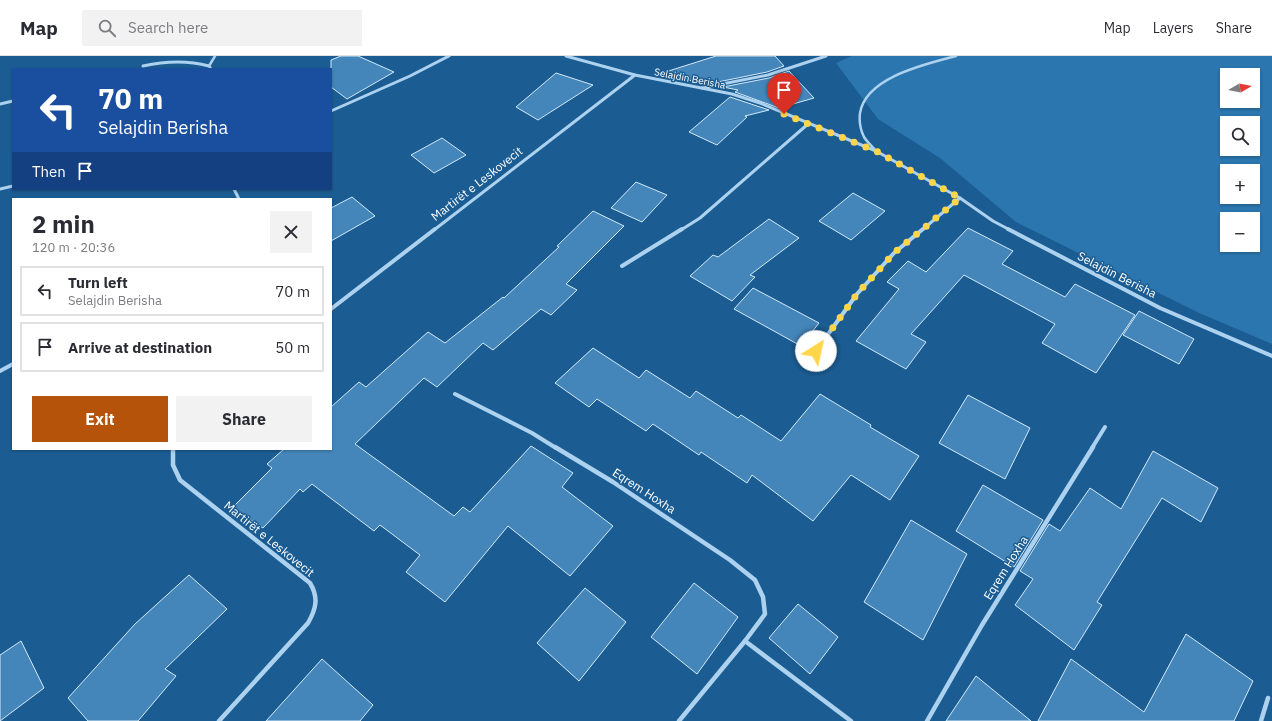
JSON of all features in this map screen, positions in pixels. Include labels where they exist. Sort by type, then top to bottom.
[{"type":"street","points":[[332,111],[410,76],[449,56]]},
{"type":"street","name":"Selajdin Berisha","points":[[566,56],[636,75],[732,94],[760,103],[876,151],[960,198],[993,220],[1153,304],[1272,356]]},
{"type":"street","points":[[700,88],[768,75],[826,56]]},
{"type":"street","points":[[143,66],[160,62],[183,60],[210,68]]},
{"type":"street","name":"Martirët e Leskovecit","points":[[332,308],[636,75]]},
{"type":"street","points":[[0,104],[12,101]]},
{"type":"street","points":[[622,266],[700,218],[808,124]]},
{"type":"street","points":[[0,189],[12,186]]},
{"type":"street","points":[[816,351],[857,294],[894,253],[960,198]]},
{"type":"street","points":[[0,371],[12,365]]},
{"type":"street","name":"Eqrem Hoxha","points":[[455,394],[532,433],[613,482],[730,560],[755,580],[763,597],[765,614],[745,641],[679,721]]},
{"type":"street","name":"Eqrem Hoxha","points":[[927,721],[982,625],[1105,427]]},
{"type":"street","name":"Martirët e Leskovecit","points":[[173,450],[172,459],[174,472],[180,480],[310,583],[316,591],[316,607],[308,623],[219,721]]},
{"type":"street","points":[[745,641],[852,721]]},
{"type":"street","points":[[1261,721],[1268,698]]},
{"type":"lane","points":[[210,68],[215,56]]},
{"type":"lane","points":[[876,151],[864,136],[859,121],[862,103],[870,93],[886,81],[915,67],[956,56]]},
{"type":"shaded area","points":[[852,56],[1272,56],[1272,344],[1197,312],[1016,222],[940,158],[878,119],[836,63]]},
{"type":"building","points":[[341,56],[358,56],[394,72],[347,99],[332,88],[331,60]]},
{"type":"building","points":[[716,56],[775,56],[784,66],[767,72],[708,84],[659,74]]},
{"type":"building","points":[[789,71],[814,98],[779,108],[735,92],[738,90],[723,87],[769,78]]},
{"type":"building","points":[[556,73],[593,85],[538,120],[516,107]]},
{"type":"building","points":[[730,97],[769,110],[745,116],[747,117],[717,145],[689,132]]},
{"type":"building","points":[[442,138],[466,155],[434,173],[411,155]]},
{"type":"building","points":[[636,182],[667,195],[642,222],[611,208]]},
{"type":"building","points":[[853,193],[885,211],[851,240],[819,221]]},
{"type":"building","points":[[352,197],[375,216],[332,240],[332,207]]},
{"type":"building","points":[[593,211],[624,226],[566,284],[577,290],[551,315],[541,309],[493,350],[483,343],[437,387],[424,378],[355,444],[454,516],[463,507],[470,512],[531,446],[573,473],[562,487],[613,526],[570,576],[508,526],[445,602],[406,572],[420,555],[380,525],[374,531],[312,484],[303,492],[300,489],[263,528],[232,508],[272,468],[267,464],[283,450],[332,450],[332,406],[359,382],[366,387],[428,332],[445,343],[503,297],[504,298],[559,247],[557,246]]},
{"type":"building","points":[[769,219],[799,238],[750,275],[755,277],[732,301],[690,276],[713,255],[718,257]]},
{"type":"building","points":[[968,228],[1013,251],[1002,264],[1065,297],[1075,284],[1135,315],[1096,373],[1042,343],[1055,324],[964,275],[911,334],[926,342],[906,369],[856,341],[899,289],[887,282],[908,261],[926,272]]},
{"type":"building","points":[[753,288],[819,323],[801,346],[734,309]]},
{"type":"building","points":[[1139,311],[1194,339],[1179,364],[1123,335]]},
{"type":"building","points":[[593,348],[639,378],[646,370],[690,398],[696,391],[738,418],[741,415],[781,441],[820,394],[871,425],[870,427],[919,456],[890,500],[851,475],[813,521],[752,475],[747,483],[701,452],[699,455],[653,424],[646,431],[597,399],[589,407],[555,383]]},
{"type":"building","points":[[968,395],[1030,428],[1005,479],[939,443]]},
{"type":"building","points":[[1153,451],[1218,488],[1201,522],[1162,498],[1097,602],[1102,605],[1074,650],[1015,605],[1033,579],[1020,571],[1049,524],[1060,531],[1090,488],[1121,509]]},
{"type":"building","points":[[983,485],[1043,520],[1014,567],[956,531]]},
{"type":"building","points":[[911,520],[967,554],[923,640],[864,602]]},
{"type":"building","points":[[189,575],[227,609],[165,669],[176,676],[138,721],[88,721],[68,698],[135,624]]},
{"type":"building","points":[[694,583],[738,617],[697,674],[651,637]]},
{"type":"building","points":[[585,588],[626,622],[579,681],[537,643]]},
{"type":"building","points":[[798,604],[838,637],[810,674],[769,638]]},
{"type":"building","points":[[1186,634],[1253,681],[1234,721],[1038,721],[1071,659],[1144,712]]},
{"type":"building","points":[[21,641],[44,688],[0,721],[0,655]]},
{"type":"building","points":[[322,659],[373,705],[360,721],[266,721]]},
{"type":"building","points":[[976,676],[1031,721],[946,721]]},
{"type":"route","points":[[784,114],[876,151],[960,198],[894,253],[857,294],[816,351]]}]
